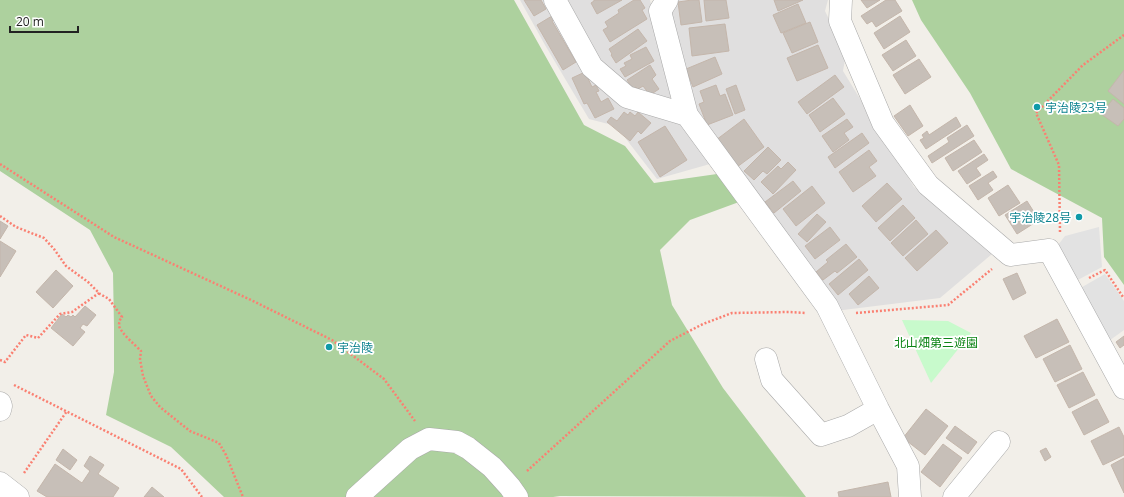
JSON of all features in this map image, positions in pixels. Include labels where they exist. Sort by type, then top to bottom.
[{"type":"street","points":[[554,0],[592,67],[627,97],[687,115]]},
{"type":"street","points":[[667,0],[660,11],[687,115],[827,306],[908,466],[910,497]]},
{"type":"street","points":[[841,0],[840,21],[883,123],[928,185],[1010,255],[1049,250],[1124,388]]},
{"type":"street","points":[[766,359],[772,380],[821,435],[848,426],[878,409]]},
{"type":"street","points":[[0,402],[0,410]]},
{"type":"street","points":[[357,497],[410,449],[429,439],[457,442],[468,448],[492,467],[513,492]]},
{"type":"street","points":[[954,497],[999,442]]},
{"type":"path","points":[[1049,250],[1060,238],[1058,165],[1036,113],[1083,64],[1124,36]]},
{"type":"path","points":[[0,164],[114,237],[251,300],[332,340],[384,379],[429,439]]},
{"type":"path","points":[[0,216],[16,227],[44,238],[66,266],[108,299],[122,316],[119,320],[119,327],[140,351],[143,376],[151,396],[160,407],[190,431],[219,442],[244,497]]},
{"type":"path","points":[[1070,288],[1105,270],[1123,297]]},
{"type":"path","points":[[0,360],[5,362],[26,335],[38,338],[60,314],[72,312],[99,293]]},
{"type":"path","points":[[513,492],[650,359]]},
{"type":"path","points":[[13,384],[181,469],[202,497]]},
{"type":"path","points":[[10,491],[67,411]]},
{"type":"shaded area","points":[[520,0],[546,0],[590,73],[678,122],[710,164],[657,179],[616,126],[589,119]]},
{"type":"shaded area","points":[[561,0],[650,0],[672,91],[669,105],[633,95],[598,66]]},
{"type":"shaded area","points":[[676,0],[828,0],[825,11],[846,54],[843,71],[914,187],[992,254],[940,298],[835,311],[695,118],[669,11]]},
{"type":"shaded area","points":[[1099,227],[1102,267],[1074,282],[1055,249],[1065,236]]},
{"type":"shaded area","points":[[1105,274],[1124,301],[1124,330],[1106,343],[1077,290]]},
{"type":"green space","points":[[0,0],[514,0],[584,125],[625,146],[654,183],[717,174],[739,202],[690,220],[660,250],[672,305],[723,388],[806,497],[224,497],[171,447],[106,415],[114,372],[113,273],[90,230],[0,171]]},
{"type":"green space","points":[[912,0],[1124,0],[1124,285],[1104,257],[1102,218],[1011,169],[970,93],[921,20]]},
{"type":"green space","name":"北山畑第三遊園","points":[[902,320],[948,321],[971,333],[931,383]]},
{"type":"building","points":[[524,0],[541,0],[546,9],[534,16]]},
{"type":"building","points":[[594,0],[622,0],[597,14],[591,3]]},
{"type":"building","points":[[634,0],[640,0],[645,8],[642,10],[647,19],[610,42],[603,30],[608,27],[605,22],[619,13],[618,10]]},
{"type":"building","points":[[699,0],[702,22],[681,25],[678,2]]},
{"type":"building","points":[[704,0],[726,0],[729,18],[706,21]]},
{"type":"building","points":[[774,0],[803,0],[778,11]]},
{"type":"building","points":[[861,0],[880,0],[867,8]]},
{"type":"building","points":[[886,0],[895,0],[902,11],[876,27],[872,21],[867,24],[861,16]]},
{"type":"building","points":[[798,4],[806,23],[781,33],[773,15]]},
{"type":"building","points":[[552,16],[554,20],[552,21],[576,62],[563,70],[537,25]]},
{"type":"building","points":[[900,16],[910,32],[884,49],[874,33]]},
{"type":"building","points":[[810,22],[818,42],[792,53],[783,33]]},
{"type":"building","points":[[725,24],[729,51],[692,56],[689,28]]},
{"type":"building","points":[[638,29],[647,41],[616,63],[609,49]]},
{"type":"building","points":[[906,40],[916,56],[893,71],[882,55]]},
{"type":"building","points":[[818,45],[828,68],[797,81],[787,58]]},
{"type":"building","points":[[646,47],[654,61],[625,77],[620,69],[626,66],[624,63],[632,59],[630,55]]},
{"type":"building","points":[[715,57],[722,74],[693,87],[686,69]]},
{"type":"building","points":[[919,59],[931,77],[905,94],[893,75]]},
{"type":"building","points":[[650,65],[656,75],[652,79],[659,89],[650,95],[643,86],[638,89],[636,87],[633,89],[627,80]]},
{"type":"building","points":[[1124,70],[1124,104],[1108,91]]},
{"type":"building","points":[[585,72],[592,87],[596,85],[599,91],[596,92],[601,102],[608,98],[614,109],[595,118],[587,103],[584,104],[572,78]]},
{"type":"building","points":[[835,75],[844,87],[807,114],[798,102]]},
{"type":"building","points":[[716,85],[720,96],[725,94],[733,115],[707,125],[699,104],[704,102],[700,91]]},
{"type":"building","points":[[736,85],[745,110],[735,114],[726,89]]},
{"type":"building","points":[[833,98],[845,114],[820,132],[809,115]]},
{"type":"building","points":[[1113,99],[1124,108],[1124,119],[1118,126],[1101,114]]},
{"type":"building","points":[[910,105],[923,126],[908,136],[894,116]]},
{"type":"building","points":[[624,112],[628,115],[630,112],[635,116],[638,112],[651,123],[641,134],[638,131],[630,141],[607,122],[611,117],[617,121]]},
{"type":"building","points":[[956,117],[961,126],[926,149],[920,140],[924,138],[922,135],[927,131],[929,135]]},
{"type":"building","points":[[744,119],[764,147],[737,167],[716,140]]},
{"type":"building","points":[[847,119],[853,127],[844,133],[849,140],[833,152],[822,136]]},
{"type":"building","points":[[967,125],[974,136],[932,163],[928,156],[949,142],[947,138]]},
{"type":"building","points":[[665,126],[687,160],[660,177],[638,142]]},
{"type":"building","points":[[862,133],[869,143],[835,168],[828,157]]},
{"type":"building","points":[[974,140],[982,152],[953,171],[945,158]]},
{"type":"building","points":[[768,147],[781,160],[767,174],[763,171],[754,180],[744,171]]},
{"type":"building","points":[[869,150],[877,161],[869,167],[876,176],[853,192],[839,172]]},
{"type":"building","points":[[984,154],[988,160],[976,168],[981,175],[967,184],[958,171]]},
{"type":"building","points":[[788,162],[796,170],[773,194],[761,182],[778,166],[781,169]]},
{"type":"building","points":[[993,171],[997,177],[988,183],[993,190],[978,200],[969,186]]},
{"type":"building","points":[[793,181],[801,191],[774,213],[765,202]]},
{"type":"building","points":[[887,183],[902,199],[876,222],[862,206]]},
{"type":"building","points":[[1008,185],[1020,203],[999,216],[988,198]]},
{"type":"building","points":[[812,186],[825,203],[796,226],[783,209]]},
{"type":"building","points":[[1027,201],[1039,220],[1017,234],[1005,215]]},
{"type":"building","points":[[903,205],[915,218],[890,241],[878,228]]},
{"type":"building","points":[[817,214],[826,222],[807,242],[798,234]]},
{"type":"building","points":[[916,220],[928,234],[903,256],[891,243]]},
{"type":"building","points":[[0,221],[8,226],[0,239]]},
{"type":"building","points":[[830,227],[840,240],[815,259],[805,246]]},
{"type":"building","points":[[936,230],[948,243],[917,271],[905,258]]},
{"type":"building","points":[[0,241],[16,251],[0,277]]},
{"type":"building","points":[[846,244],[857,257],[837,273],[835,271],[823,280],[816,272],[828,262],[826,260]]},
{"type":"building","points":[[859,259],[868,270],[838,295],[829,284]]},
{"type":"building","points":[[56,270],[73,286],[53,308],[36,292]]},
{"type":"building","points":[[1017,273],[1026,293],[1013,300],[1003,279]]},
{"type":"building","points":[[869,276],[879,288],[858,305],[849,294]]},
{"type":"building","points":[[85,306],[96,315],[87,326],[83,324],[80,328],[85,332],[73,346],[51,328],[62,314],[66,317],[68,315],[71,317],[73,315],[75,317]]},
{"type":"building","points":[[1057,319],[1069,342],[1036,358],[1024,336]]},
{"type":"building","points":[[1124,336],[1124,345],[1120,348],[1116,342]]},
{"type":"building","points":[[1070,345],[1082,369],[1055,382],[1043,359]]},
{"type":"building","points":[[1083,372],[1095,395],[1069,408],[1057,385]]},
{"type":"building","points":[[1097,399],[1109,422],[1084,435],[1072,412]]},
{"type":"building","points":[[926,409],[948,426],[925,455],[903,438]]},
{"type":"building","points":[[955,426],[977,442],[968,454],[946,438]]},
{"type":"building","points":[[1119,427],[1124,437],[1124,455],[1103,465],[1091,441]]},
{"type":"building","points":[[943,444],[962,458],[940,487],[921,472]]},
{"type":"building","points":[[1046,448],[1051,457],[1045,461],[1040,451]]},
{"type":"building","points":[[63,449],[77,460],[70,470],[56,460]]},
{"type":"building","points":[[90,456],[104,465],[98,474],[119,488],[113,497],[47,497],[37,491],[55,464],[82,483],[90,471],[84,466]]},
{"type":"building","points":[[1124,458],[1124,493],[1111,465]]},
{"type":"building","points":[[888,482],[891,497],[839,497],[838,492]]},
{"type":"building","points":[[152,487],[164,497],[144,497]]},
{"type":"place","name":"宇治陵23号","points":[[1037,107]]},
{"type":"place","name":"宇治陵28号","points":[[1079,217]]},
{"type":"place","name":"宇治陵","points":[[329,347]]}]
